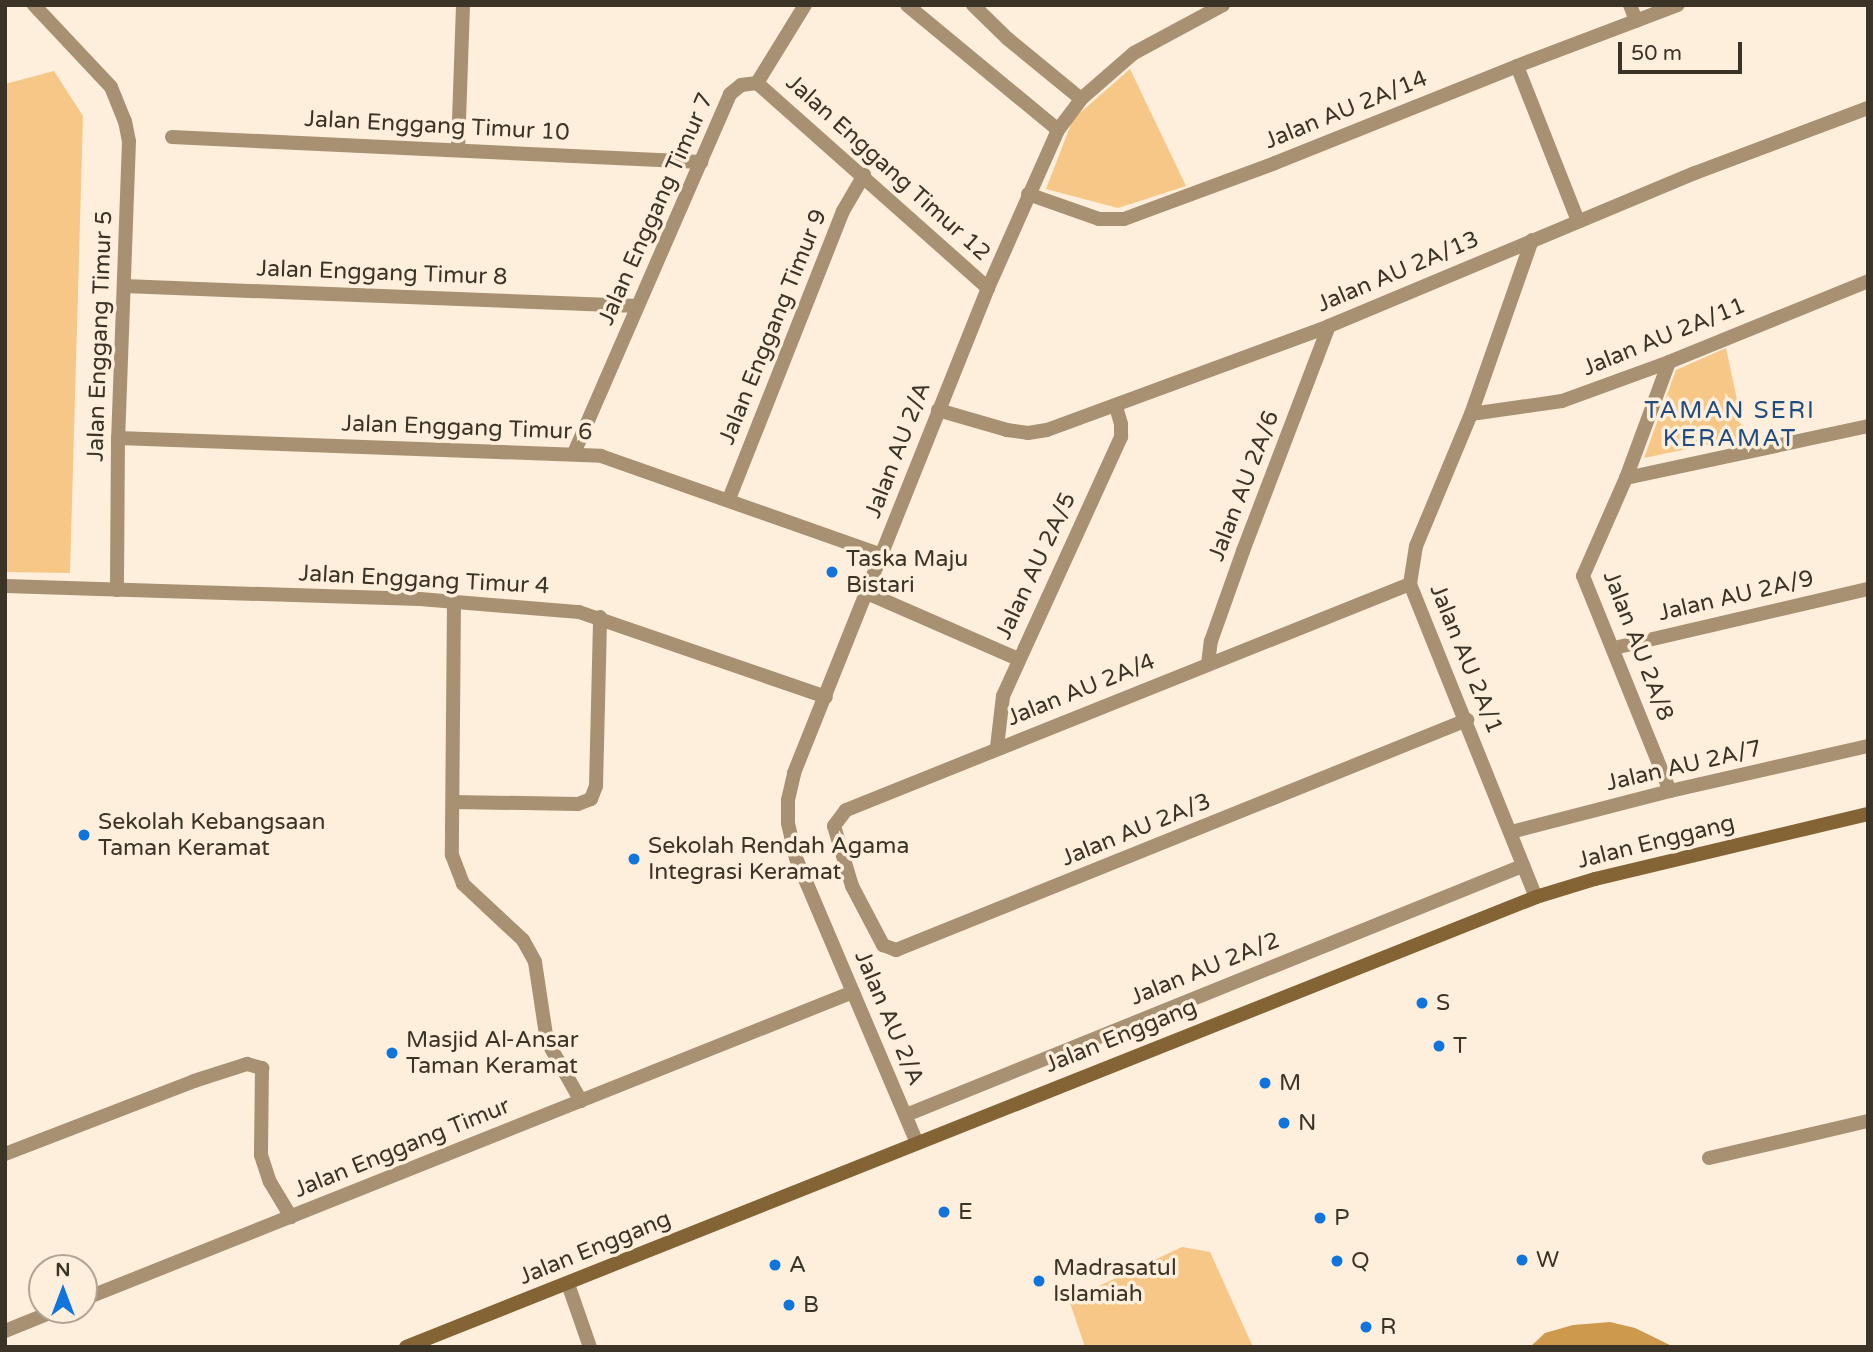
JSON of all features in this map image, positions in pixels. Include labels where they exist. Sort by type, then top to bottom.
[{"type":"main road","name":"Jalan Enggang","points":[[411,1346],[1536,897],[1595,879],[1868,814]]},
{"type":"street","name":"Jalan Enggang Timur 5","points":[[34,5],[111,87],[125,121],[129,141],[118,438],[117,590]]},
{"type":"street","points":[[458,149],[463,5]]},
{"type":"street","points":[[757,83],[805,5]]},
{"type":"street","points":[[907,5],[1058,130]]},
{"type":"street","points":[[973,5],[1008,39],[1081,99]]},
{"type":"street","name":"Jalan AU 2/A","points":[[918,1143],[796,859],[788,823],[788,800],[794,773],[988,288],[1058,130],[1081,99],[1134,53],[1223,5]]},
{"type":"street","points":[[1630,5],[1636,21]]},
{"type":"street","name":"Jalan AU 2A/14","points":[[1028,194],[1099,219],[1124,219],[1275,163],[1678,5]]},
{"type":"street","points":[[1517,66],[1578,221]]},
{"type":"street","name":"Jalan Enggang Timur 7","points":[[575,453],[730,94],[741,85],[757,83]]},
{"type":"street","name":"Jalan Enggang Timur 12","points":[[757,83],[864,175],[988,288]]},
{"type":"street","name":"Jalan AU 2A/13","points":[[938,411],[1028,433],[1047,430],[1329,326],[1578,221],[1828,121],[1868,108]]},
{"type":"street","name":"Jalan Enggang Timur 10","points":[[172,137],[701,162]]},
{"type":"street","name":"Jalan Enggang Timur 9","points":[[729,499],[833,235],[864,175]]},
{"type":"street","name":"Jalan AU 2A/1","points":[[1532,240],[1471,414],[1416,546],[1410,584],[1536,897]]},
{"type":"street","name":"Jalan AU 2A/11","points":[[1471,414],[1562,401],[1670,362],[1868,281]]},
{"type":"street","name":"Jalan Enggang Timur 8","points":[[124,286],[638,306]]},
{"type":"street","name":"Jalan AU 2A/6","points":[[1208,664],[1211,641],[1242,551],[1329,326]]},
{"type":"street","name":"Jalan AU 2A/8","points":[[1670,362],[1626,478],[1583,576],[1670,791]]},
{"type":"street","name":"Jalan AU 2A/5","points":[[997,747],[1003,696],[1121,437],[1116,406]]},
{"type":"street","points":[[1626,478],[1868,426]]},
{"type":"street","name":"Jalan Enggang Timur 6","points":[[118,438],[575,453],[624,461],[882,555]]},
{"type":"street","name":"Jalan AU 2A/4","points":[[852,886],[834,826],[846,810],[997,747],[1410,584]]},
{"type":"street","name":"Jalan Enggang Timur 4","points":[[5,586],[454,602],[579,612],[600,617],[826,697]]},
{"type":"street","name":"Jalan AU 2A/9","points":[[1614,648],[1868,589]]},
{"type":"street","points":[[867,593],[1018,659]]},
{"type":"street","points":[[454,602],[452,855],[463,884],[523,940],[535,962],[547,1041],[581,1101]]},
{"type":"street","points":[[453,802],[578,804],[591,799],[597,786],[600,617]]},
{"type":"street","name":"Jalan AU 2A/3","points":[[852,886],[883,945],[896,950],[1466,720]]},
{"type":"street","name":"Jalan AU 2A/7","points":[[1511,832],[1670,791],[1868,746]]},
{"type":"street","name":"Jalan AU 2A/2","points":[[906,1115],[1522,866]]},
{"type":"street","name":"Jalan Enggang Timur","points":[[98,1293],[853,992]]},
{"type":"street","points":[[5,1154],[194,1081],[247,1064],[262,1068],[261,1155],[270,1182],[291,1217]]},
{"type":"street","points":[[1709,1157],[1868,1121]]},
{"type":"street","points":[[568,1284],[590,1347]]},
{"type":"street","points":[[5,1331],[28,1322]]},
{"type":"shaded area","points":[[1130,69],[1186,186],[1118,208],[1046,189],[1073,119]]},
{"type":"shaded area","points":[[54,71],[83,116],[70,573],[5,572],[5,84]]},
{"type":"shaded area","points":[[1726,348],[1745,437],[1644,458],[1676,370]]},
{"type":"shaded area","points":[[1182,1247],[1210,1252],[1253,1347],[1085,1347],[1069,1300]]},
{"type":"shaded area","points":[[1610,1322],[1635,1328],[1674,1347],[1530,1347],[1545,1333],[1573,1325]]},
{"type":"place","name":"Taska Maju Bistari","points":[[832,572]]},
{"type":"place","name":"Sekolah Kebangsaan Taman Keramat","points":[[84,835]]},
{"type":"place","name":"Sekolah Rendah Agama Integrasi Keramat","points":[[634,859]]},
{"type":"place","name":"S","points":[[1422,1003]]},
{"type":"place","name":"T","points":[[1439,1046]]},
{"type":"place","name":"Masjid Al-Ansar Taman Keramat","points":[[392,1053]]},
{"type":"place","name":"M","points":[[1265,1083]]},
{"type":"place","name":"N","points":[[1284,1123]]},
{"type":"place","name":"E","points":[[944,1212]]},
{"type":"place","name":"P","points":[[1320,1218]]},
{"type":"place","name":"W","points":[[1522,1260]]},
{"type":"place","name":"Q","points":[[1337,1261]]},
{"type":"place","name":"A","points":[[775,1265]]},
{"type":"place","name":"Madrasatul Islamiah","points":[[1039,1281]]},
{"type":"place","name":"B","points":[[789,1305]]},
{"type":"place","name":"R","points":[[1366,1327]]},
{"type":"district","name":"TAMAN SERI KERAMAT","points":[[1730,425]]}]
